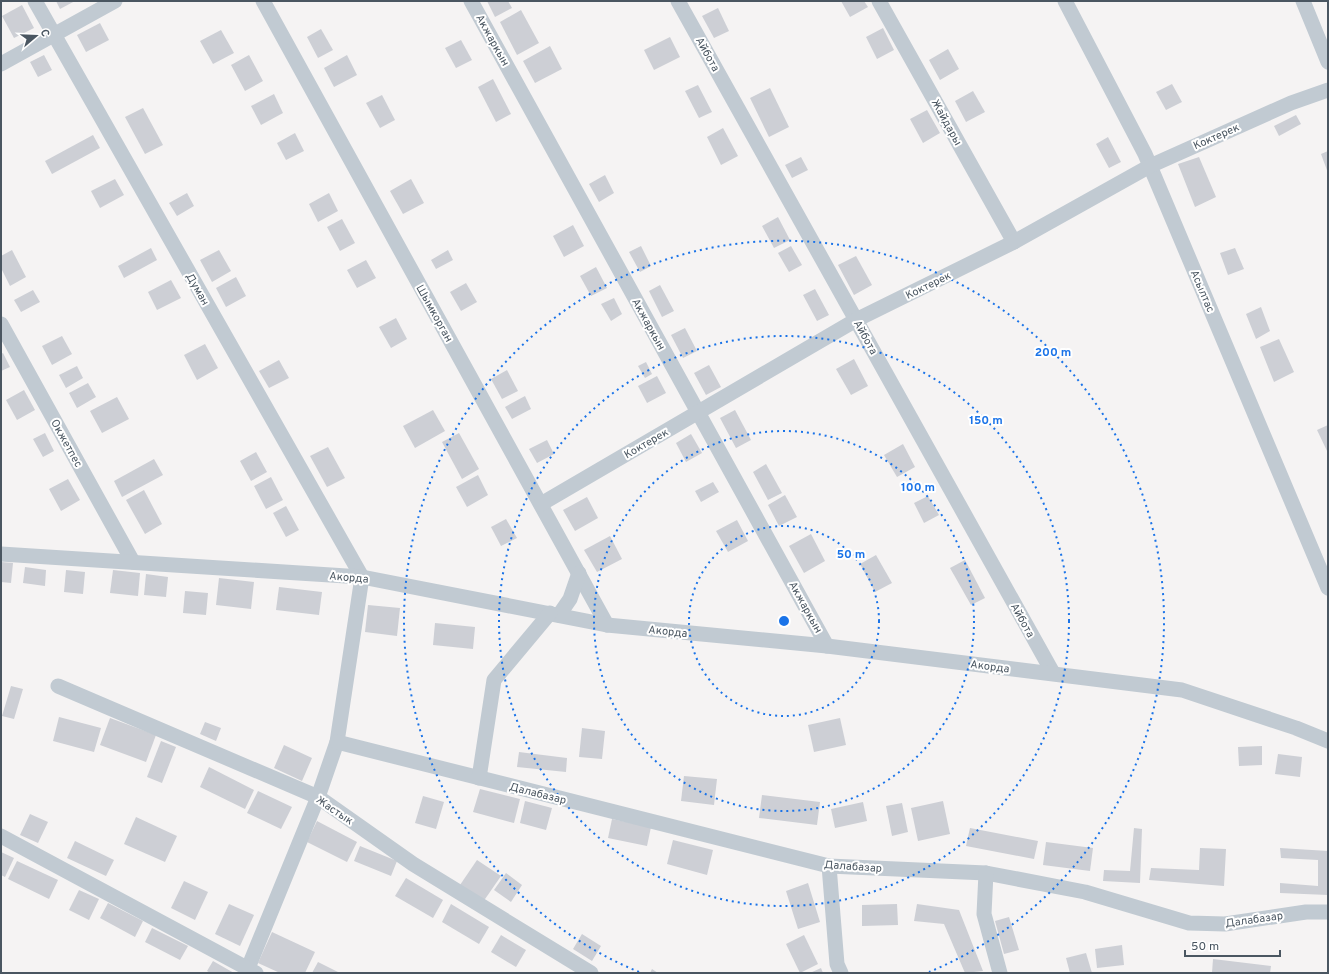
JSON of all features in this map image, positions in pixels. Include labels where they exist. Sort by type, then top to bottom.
[{"type":"street","name":"Думан","points":[[35,1],[362,577]]},
{"type":"street","points":[[1,64],[116,1]]},
{"type":"street","name":"Шымкорган","points":[[263,1],[607,625]]},
{"type":"street","name":"Акжаркын","points":[[471,1],[828,646]]},
{"type":"street","name":"Айбота","points":[[678,1],[1053,674]]},
{"type":"street","name":"Жайдары","points":[[879,1],[1014,242]]},
{"type":"street","name":"Асылтас","points":[[1065,1],[1150,166],[1328,588]]},
{"type":"street","points":[[1303,1],[1328,62]]},
{"type":"street","name":"Коктерек","points":[[541,504],[856,320],[1014,242],[1150,166],[1291,103],[1328,90]]},
{"type":"street","name":"Окжетпес","points":[[1,324],[133,562]]},
{"type":"street","name":"Акорда","points":[[1,554],[362,577],[607,625],[828,646],[1182,690],[1296,728],[1328,741]]},
{"type":"street","points":[[479,778],[494,680],[570,599],[579,573]]},
{"type":"street","points":[[1,836],[250,972],[318,797],[337,742],[362,577]]},
{"type":"street","name":"Жастык","points":[[58,686],[318,797],[413,864],[591,973]]},
{"type":"street","name":"Далабазар","points":[[337,742],[829,866],[986,873],[1085,892],[1189,923],[1225,924],[1306,912],[1328,912]]},
{"type":"street","points":[[829,866],[837,964],[841,973]]},
{"type":"street","points":[[986,873],[984,914],[1000,973]]},
{"type":"building","points":[[56,1],[75,1],[60,9]]},
{"type":"building","points":[[487,1],[508,1],[512,8],[495,17]]},
{"type":"building","points":[[841,1],[864,1],[868,7],[850,17]]},
{"type":"building","points":[[22,5],[34,28],[14,38],[2,16]]},
{"type":"building","points":[[718,8],[729,31],[714,38],[702,16]]},
{"type":"building","points":[[521,10],[539,43],[517,55],[500,22]]},
{"type":"building","points":[[100,23],[109,40],[86,52],[77,35]]},
{"type":"building","points":[[883,28],[894,50],[877,59],[866,37]]},
{"type":"building","points":[[321,29],[333,50],[318,58],[307,37]]},
{"type":"building","points":[[221,30],[234,53],[213,64],[200,41]]},
{"type":"building","points":[[670,37],[680,57],[654,70],[644,50]]},
{"type":"building","points":[[461,40],[472,60],[456,68],[445,48]]},
{"type":"building","points":[[550,46],[562,69],[535,83],[523,61]]},
{"type":"building","points":[[948,49],[959,69],[940,80],[929,60]]},
{"type":"building","points":[[44,55],[52,70],[38,77],[30,62]]},
{"type":"building","points":[[249,55],[263,81],[245,91],[231,65]]},
{"type":"building","points":[[347,55],[357,75],[334,87],[324,68]]},
{"type":"building","points":[[493,79],[511,114],[496,122],[478,87]]},
{"type":"building","points":[[1172,84],[1182,102],[1166,110],[1156,92]]},
{"type":"building","points":[[698,85],[712,112],[699,118],[685,91]]},
{"type":"building","points":[[770,88],[789,127],[769,137],[750,98]]},
{"type":"building","points":[[973,91],[985,112],[966,122],[955,101]]},
{"type":"building","points":[[274,94],[283,113],[261,125],[251,106]]},
{"type":"building","points":[[382,95],[395,120],[380,128],[366,103]]},
{"type":"building","points":[[143,108],[163,145],[145,154],[125,117]]},
{"type":"building","points":[[927,110],[940,133],[923,143],[910,119]]},
{"type":"building","points":[[1296,115],[1301,124],[1279,136],[1274,126]]},
{"type":"building","points":[[723,128],[738,156],[721,165],[707,137]]},
{"type":"building","points":[[295,133],[304,151],[286,160],[277,143]]},
{"type":"building","points":[[93,135],[100,148],[52,174],[45,161]]},
{"type":"building","points":[[1108,137],[1121,162],[1109,168],[1096,144]]},
{"type":"building","points":[[1328,151],[1328,173],[1321,154]]},
{"type":"building","points":[[801,157],[808,170],[792,178],[785,165]]},
{"type":"building","points":[[1199,157],[1216,197],[1195,207],[1178,164]]},
{"type":"building","points":[[605,175],[614,193],[599,202],[589,184]]},
{"type":"building","points":[[115,179],[124,195],[100,208],[91,191]]},
{"type":"building","points":[[411,179],[424,203],[403,214],[390,191]]},
{"type":"building","points":[[187,193],[194,206],[177,216],[169,203]]},
{"type":"building","points":[[329,193],[338,211],[318,222],[309,204]]},
{"type":"building","points":[[778,217],[790,240],[774,248],[762,226]]},
{"type":"building","points":[[342,219],[355,243],[340,251],[327,227]]},
{"type":"building","points":[[573,225],[584,246],[564,257],[553,236]]},
{"type":"building","points":[[641,246],[651,266],[640,272],[629,252]]},
{"type":"building","points":[[791,246],[802,265],[789,272],[778,253]]},
{"type":"building","points":[[151,248],[157,260],[124,278],[118,266]]},
{"type":"building","points":[[1235,248],[1244,269],[1228,275],[1220,253]]},
{"type":"building","points":[[12,250],[26,277],[10,286],[1,268],[1,256]]},
{"type":"building","points":[[219,250],[231,271],[212,282],[200,260]]},
{"type":"building","points":[[448,250],[453,260],[436,269],[431,260]]},
{"type":"building","points":[[856,256],[872,285],[854,295],[838,265]]},
{"type":"building","points":[[366,260],[376,278],[357,288],[347,270]]},
{"type":"building","points":[[596,267],[607,288],[591,296],[580,276]]},
{"type":"building","points":[[236,277],[246,296],[226,307],[216,288]]},
{"type":"building","points":[[171,280],[181,298],[157,310],[148,292]]},
{"type":"building","points":[[466,283],[477,302],[461,311],[450,292]]},
{"type":"building","points":[[660,285],[674,311],[662,317],[649,291]]},
{"type":"building","points":[[815,289],[829,315],[817,321],[803,295]]},
{"type":"building","points":[[33,290],[40,302],[21,312],[14,300]]},
{"type":"building","points":[[614,298],[622,314],[611,321],[601,304]]},
{"type":"building","points":[[1261,307],[1270,331],[1256,339],[1246,314]]},
{"type":"building","points":[[396,318],[407,339],[391,348],[379,327]]},
{"type":"building","points":[[685,328],[697,351],[683,358],[671,335]]},
{"type":"building","points":[[62,336],[72,354],[52,365],[42,346]]},
{"type":"building","points":[[1279,339],[1294,372],[1274,382],[1260,347]]},
{"type":"building","points":[[205,344],[218,368],[197,380],[184,355]]},
{"type":"building","points":[[3,353],[10,367],[1,371],[1,354]]},
{"type":"building","points":[[854,359],[868,386],[851,395],[836,369]]},
{"type":"building","points":[[279,360],[289,378],[269,388],[259,371]]},
{"type":"building","points":[[646,362],[652,374],[645,378],[638,366]]},
{"type":"building","points":[[709,365],[721,387],[706,395],[694,373]]},
{"type":"building","points":[[77,366],[83,378],[66,388],[59,375]]},
{"type":"building","points":[[507,370],[518,391],[502,399],[491,379]]},
{"type":"building","points":[[657,376],[666,393],[647,403],[638,386]]},
{"type":"building","points":[[88,383],[96,397],[77,408],[69,393]]},
{"type":"building","points":[[24,390],[35,410],[17,420],[6,400]]},
{"type":"building","points":[[525,396],[531,409],[512,419],[505,407]]},
{"type":"building","points":[[117,397],[129,419],[102,433],[90,411]]},
{"type":"building","points":[[433,410],[445,431],[415,448],[403,426]]},
{"type":"building","points":[[735,410],[751,440],[736,448],[720,418]]},
{"type":"building","points":[[1328,425],[1328,453],[1317,430]]},
{"type":"building","points":[[45,433],[54,451],[43,457],[33,439]]},
{"type":"building","points":[[459,433],[479,469],[462,479],[442,442]]},
{"type":"building","points":[[691,434],[702,453],[686,462],[676,443]]},
{"type":"building","points":[[547,440],[554,454],[537,463],[529,449]]},
{"type":"building","points":[[903,444],[915,467],[897,477],[884,455]]},
{"type":"building","points":[[328,447],[345,478],[327,487],[310,456]]},
{"type":"building","points":[[256,452],[267,472],[251,481],[240,461]]},
{"type":"building","points":[[154,459],[163,475],[122,497],[114,481]]},
{"type":"building","points":[[766,464],[782,493],[768,500],[753,472]]},
{"type":"building","points":[[478,475],[488,495],[467,507],[456,487]]},
{"type":"building","points":[[271,477],[283,500],[266,509],[254,486]]},
{"type":"building","points":[[68,479],[80,500],[61,511],[49,489]]},
{"type":"building","points":[[713,482],[719,492],[701,502],[695,491]]},
{"type":"building","points":[[144,490],[162,524],[145,534],[126,500]]},
{"type":"building","points":[[785,495],[797,517],[779,526],[768,505]]},
{"type":"building","points":[[928,496],[939,515],[924,523],[914,503]]},
{"type":"building","points":[[587,497],[598,518],[575,531],[563,510]]},
{"type":"building","points":[[286,506],[299,530],[286,537],[273,513]]},
{"type":"building","points":[[506,519],[517,538],[501,546],[491,527]]},
{"type":"building","points":[[737,520],[748,541],[728,552],[716,531]]},
{"type":"building","points":[[811,534],[825,561],[804,573],[789,546]]},
{"type":"building","points":[[610,536],[622,559],[597,572],[584,550]]},
{"type":"building","points":[[876,555],[892,583],[875,592],[860,564]]},
{"type":"building","points":[[965,560],[985,598],[971,605],[950,568]]},
{"type":"building","points":[[1,562],[13,563],[11,583],[1,582]]},
{"type":"building","points":[[25,567],[46,570],[45,586],[23,583]]},
{"type":"building","points":[[66,570],[85,572],[83,594],[64,592]]},
{"type":"building","points":[[113,570],[140,573],[138,596],[110,593]]},
{"type":"building","points":[[146,574],[168,577],[166,597],[144,595]]},
{"type":"building","points":[[219,578],[254,582],[251,609],[216,605]]},
{"type":"building","points":[[279,587],[322,592],[319,615],[276,610]]},
{"type":"building","points":[[185,591],[208,593],[206,615],[183,613]]},
{"type":"building","points":[[368,605],[400,608],[397,636],[365,632]]},
{"type":"building","points":[[435,623],[475,627],[473,649],[433,645]]},
{"type":"building","points":[[11,686],[23,689],[14,719],[2,716]]},
{"type":"building","points":[[59,717],[101,728],[94,752],[53,741]]},
{"type":"building","points":[[110,718],[156,735],[146,762],[100,745]]},
{"type":"building","points":[[840,718],[846,745],[814,752],[808,725]]},
{"type":"building","points":[[205,722],[221,728],[216,741],[200,734]]},
{"type":"building","points":[[582,728],[605,731],[602,759],[579,757]]},
{"type":"building","points":[[161,741],[176,747],[162,783],[147,777]]},
{"type":"building","points":[[284,745],[312,758],[302,781],[274,768]]},
{"type":"building","points":[[1262,746],[1262,765],[1239,766],[1238,747]]},
{"type":"building","points":[[519,752],[567,758],[566,772],[517,767]]},
{"type":"building","points":[[1278,754],[1302,757],[1300,777],[1275,774]]},
{"type":"building","points":[[209,767],[254,790],[245,809],[200,787]]},
{"type":"building","points":[[684,776],[717,779],[714,805],[681,801]]},
{"type":"building","points":[[480,789],[520,799],[514,823],[473,812]]},
{"type":"building","points":[[258,791],[292,807],[281,829],[247,813]]},
{"type":"building","points":[[762,795],[820,802],[817,825],[759,818]]},
{"type":"building","points":[[423,796],[444,802],[436,829],[415,823]]},
{"type":"building","points":[[525,801],[552,808],[546,830],[520,823]]},
{"type":"building","points":[[943,801],[950,834],[918,841],[911,808]]},
{"type":"building","points":[[863,802],[867,821],[835,828],[831,809]]},
{"type":"building","points":[[902,803],[908,832],[892,836],[886,806]]},
{"type":"building","points":[[30,814],[48,822],[38,843],[20,835]]},
{"type":"building","points":[[136,817],[177,836],[165,862],[124,844]]},
{"type":"building","points":[[612,819],[651,827],[647,846],[608,838]]},
{"type":"building","points":[[317,821],[357,842],[347,862],[307,842]]},
{"type":"building","points":[[970,828],[1038,841],[1034,859],[966,846]]},
{"type":"building","points":[[1134,828],[1142,829],[1140,883],[1103,881],[1104,870],[1130,871]]},
{"type":"building","points":[[673,840],[713,850],[707,875],[667,864]]},
{"type":"building","points":[[75,841],[114,860],[106,876],[67,858]]},
{"type":"building","points":[[1046,842],[1093,848],[1090,871],[1043,865]]},
{"type":"building","points":[[360,846],[397,861],[391,876],[354,861]]},
{"type":"building","points":[[1200,848],[1226,849],[1224,886],[1149,880],[1151,868],[1199,870]]},
{"type":"building","points":[[1280,848],[1328,851],[1328,895],[1280,893],[1280,883],[1318,886],[1318,860],[1281,858]]},
{"type":"building","points":[[1,852],[14,858],[5,877],[1,875]]},
{"type":"building","points":[[477,860],[501,876],[483,902],[460,885]]},
{"type":"building","points":[[17,861],[58,880],[49,899],[8,879]]},
{"type":"building","points":[[506,873],[522,885],[511,902],[494,890]]},
{"type":"building","points":[[406,878],[443,900],[433,918],[395,896]]},
{"type":"building","points":[[184,881],[208,892],[195,920],[171,908]]},
{"type":"building","points":[[808,883],[820,922],[798,929],[786,891]]},
{"type":"building","points":[[79,890],[99,899],[89,920],[69,910]]},
{"type":"building","points":[[108,903],[143,921],[135,937],[100,918]]},
{"type":"building","points":[[229,904],[254,915],[240,946],[215,934]]},
{"type":"building","points":[[451,904],[489,927],[479,944],[442,922]]},
{"type":"building","points":[[897,904],[898,925],[862,926],[862,905]]},
{"type":"building","points":[[917,904],[959,910],[983,971],[965,973],[944,924],[914,921]]},
{"type":"building","points":[[1009,917],[1019,950],[1004,954],[995,921]]},
{"type":"building","points":[[152,928],[188,946],[180,960],[145,942]]},
{"type":"building","points":[[272,932],[315,952],[305,973],[280,973],[258,963]]},
{"type":"building","points":[[582,934],[601,946],[592,961],[573,949]]},
{"type":"building","points":[[501,935],[526,950],[516,967],[491,952]]},
{"type":"building","points":[[804,935],[818,964],[800,973],[786,944]]},
{"type":"building","points":[[1122,945],[1124,965],[1097,968],[1095,949]]},
{"type":"building","points":[[1086,953],[1092,973],[1070,973],[1066,958]]},
{"type":"building","points":[[1213,959],[1271,966],[1270,973],[1212,973]]},
{"type":"building","points":[[213,961],[234,973],[210,973],[207,971]]},
{"type":"building","points":[[318,962],[340,973],[312,973]]},
{"type":"building","points":[[821,968],[823,973],[810,973]]},
{"type":"building","points":[[652,969],[658,973],[650,973]]}]
